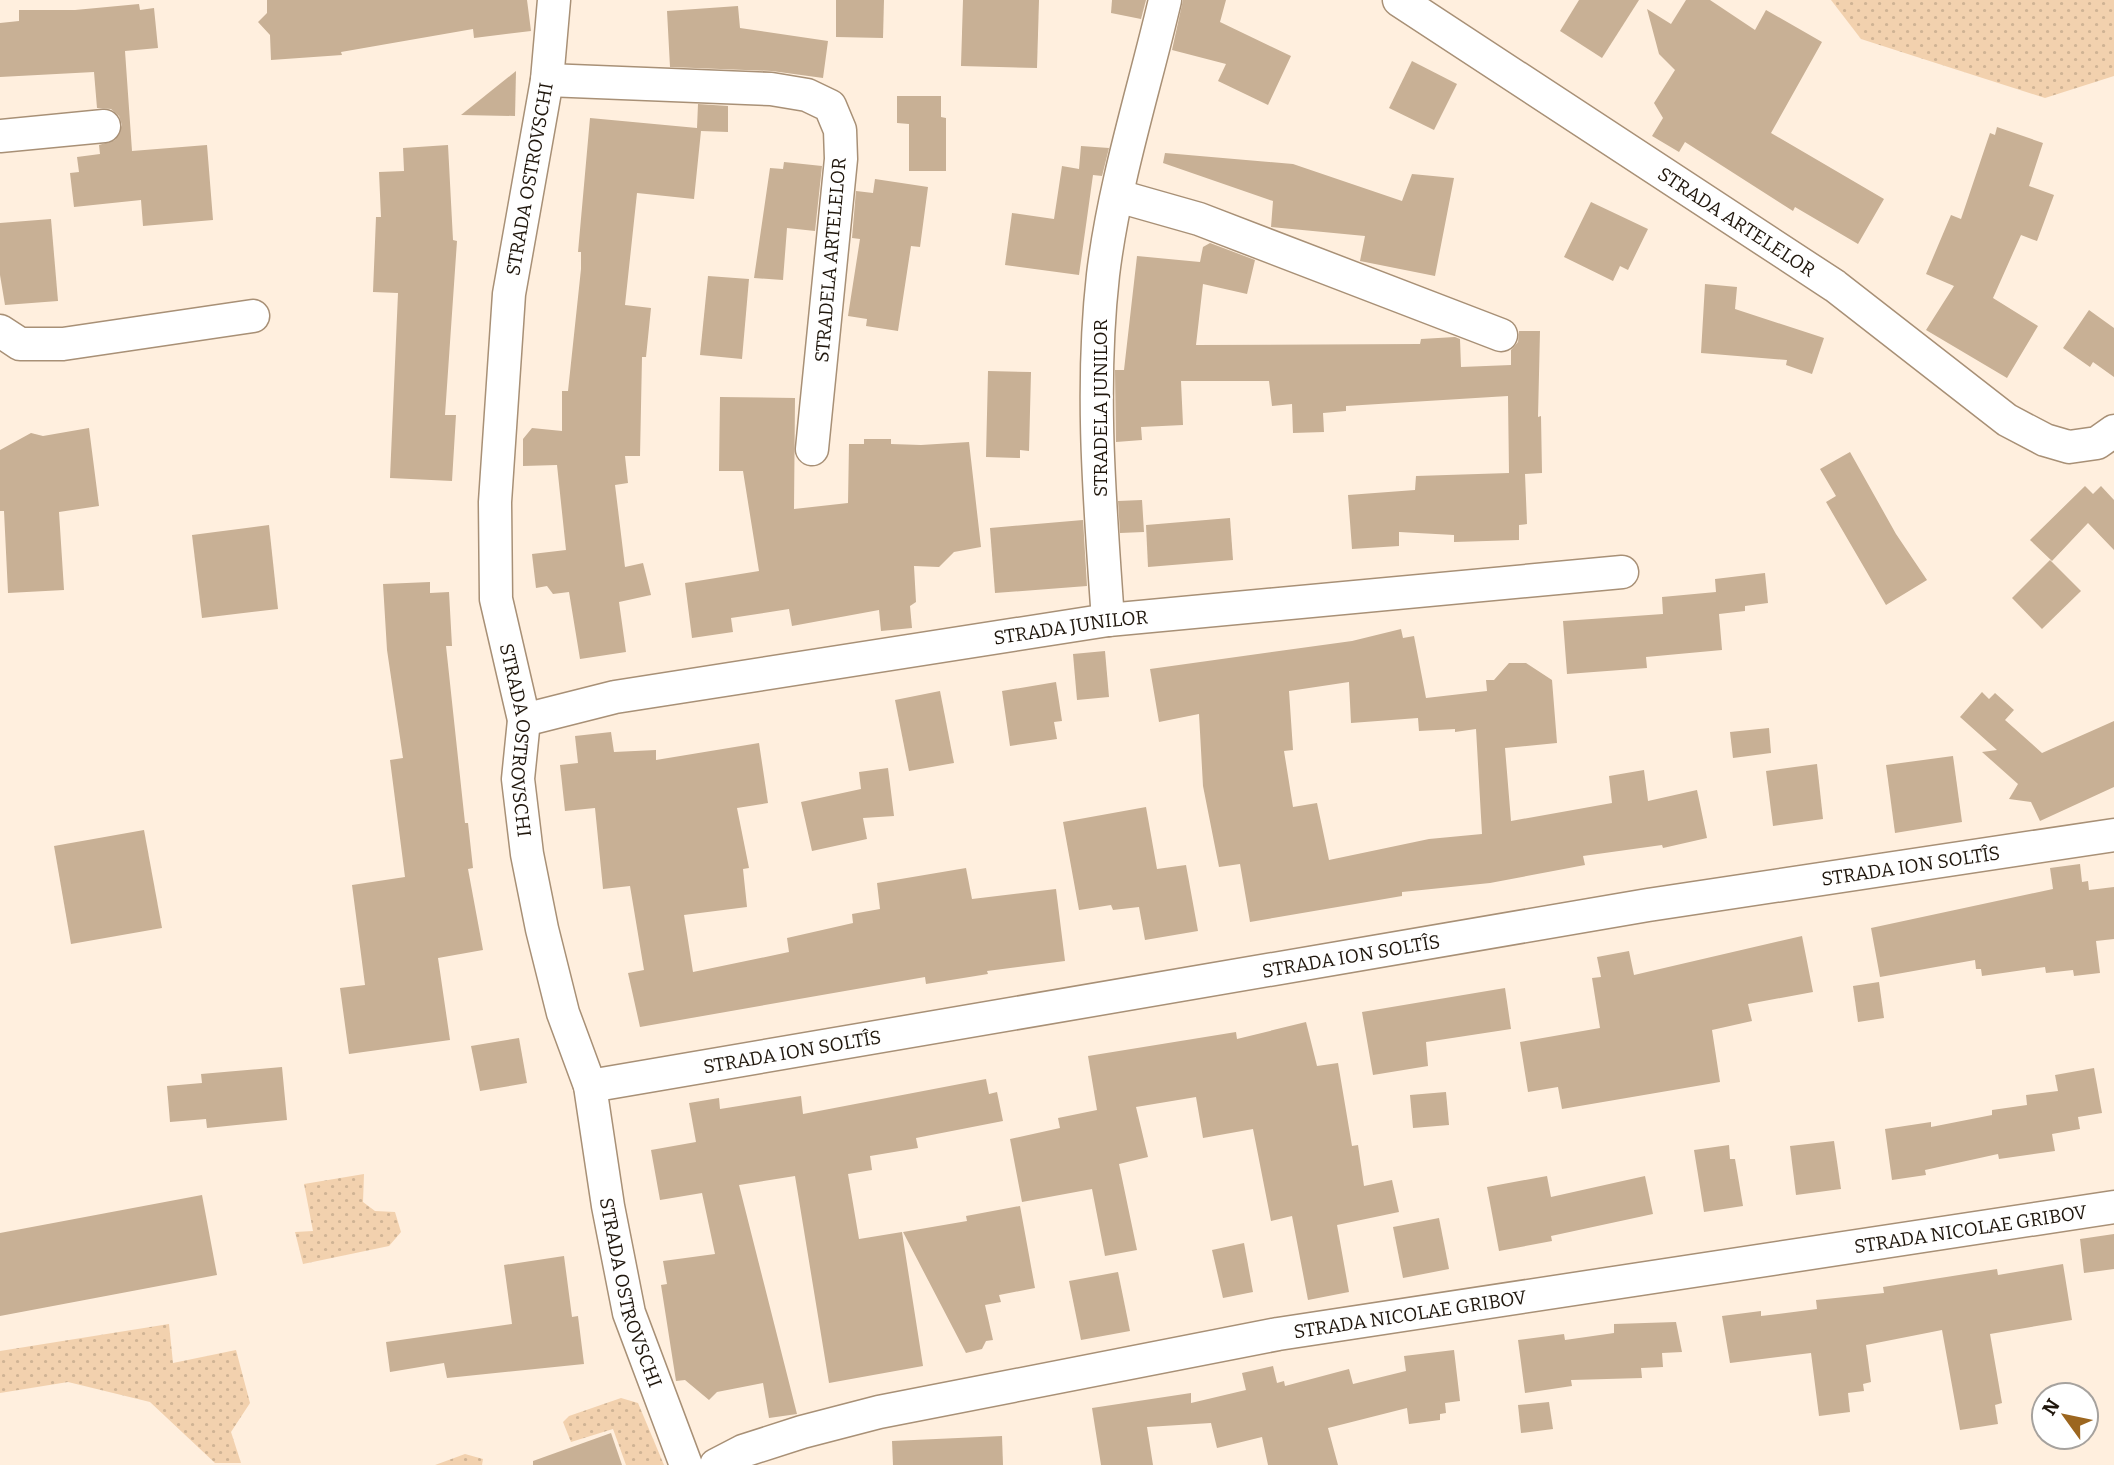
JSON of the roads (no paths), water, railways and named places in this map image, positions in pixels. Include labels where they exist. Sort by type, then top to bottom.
[{"type":"street","name":"STRADA OSTROVSCHI","points":[[554,0],[547,79],[509,294],[495,502],[496,599],[524,720],[518,779],[527,854],[563,1013],[590,1086],[608,1206],[629,1313],[686,1465]]},
{"type":"street","name":"STRADELA JUNILOR","points":[[1108,620],[1097,464],[1098,350],[1103,274],[1118,196],[1165,0]]},
{"type":"street","name":"STRADA ARTELELOR","points":[[1399,0],[1835,286],[2007,420],[2045,440],[2069,447],[2097,443],[2114,430]]},
{"type":"street","name":"STRADELA ARTELELOR","points":[[547,79],[771,89],[807,94],[830,106],[840,130],[841,159],[812,449]]},
{"type":"street","points":[[0,136],[104,126]]},
{"type":"street","points":[[1118,196],[1199,219],[1501,335]]},
{"type":"street","points":[[0,331],[20,344],[63,344],[253,316]]},
{"type":"street","name":"STRADA JUNILOR","points":[[524,720],[615,697],[1108,620],[1622,572]]},
{"type":"street","name":"STRADA ION SOLTÎS","points":[[590,1086],[1648,905],[2114,835]]},
{"type":"street","name":"STRADA NICOLAE GRIBOV","points":[[716,1465],[743,1451],[879,1412],[1264,1336],[2114,1207]]}]
